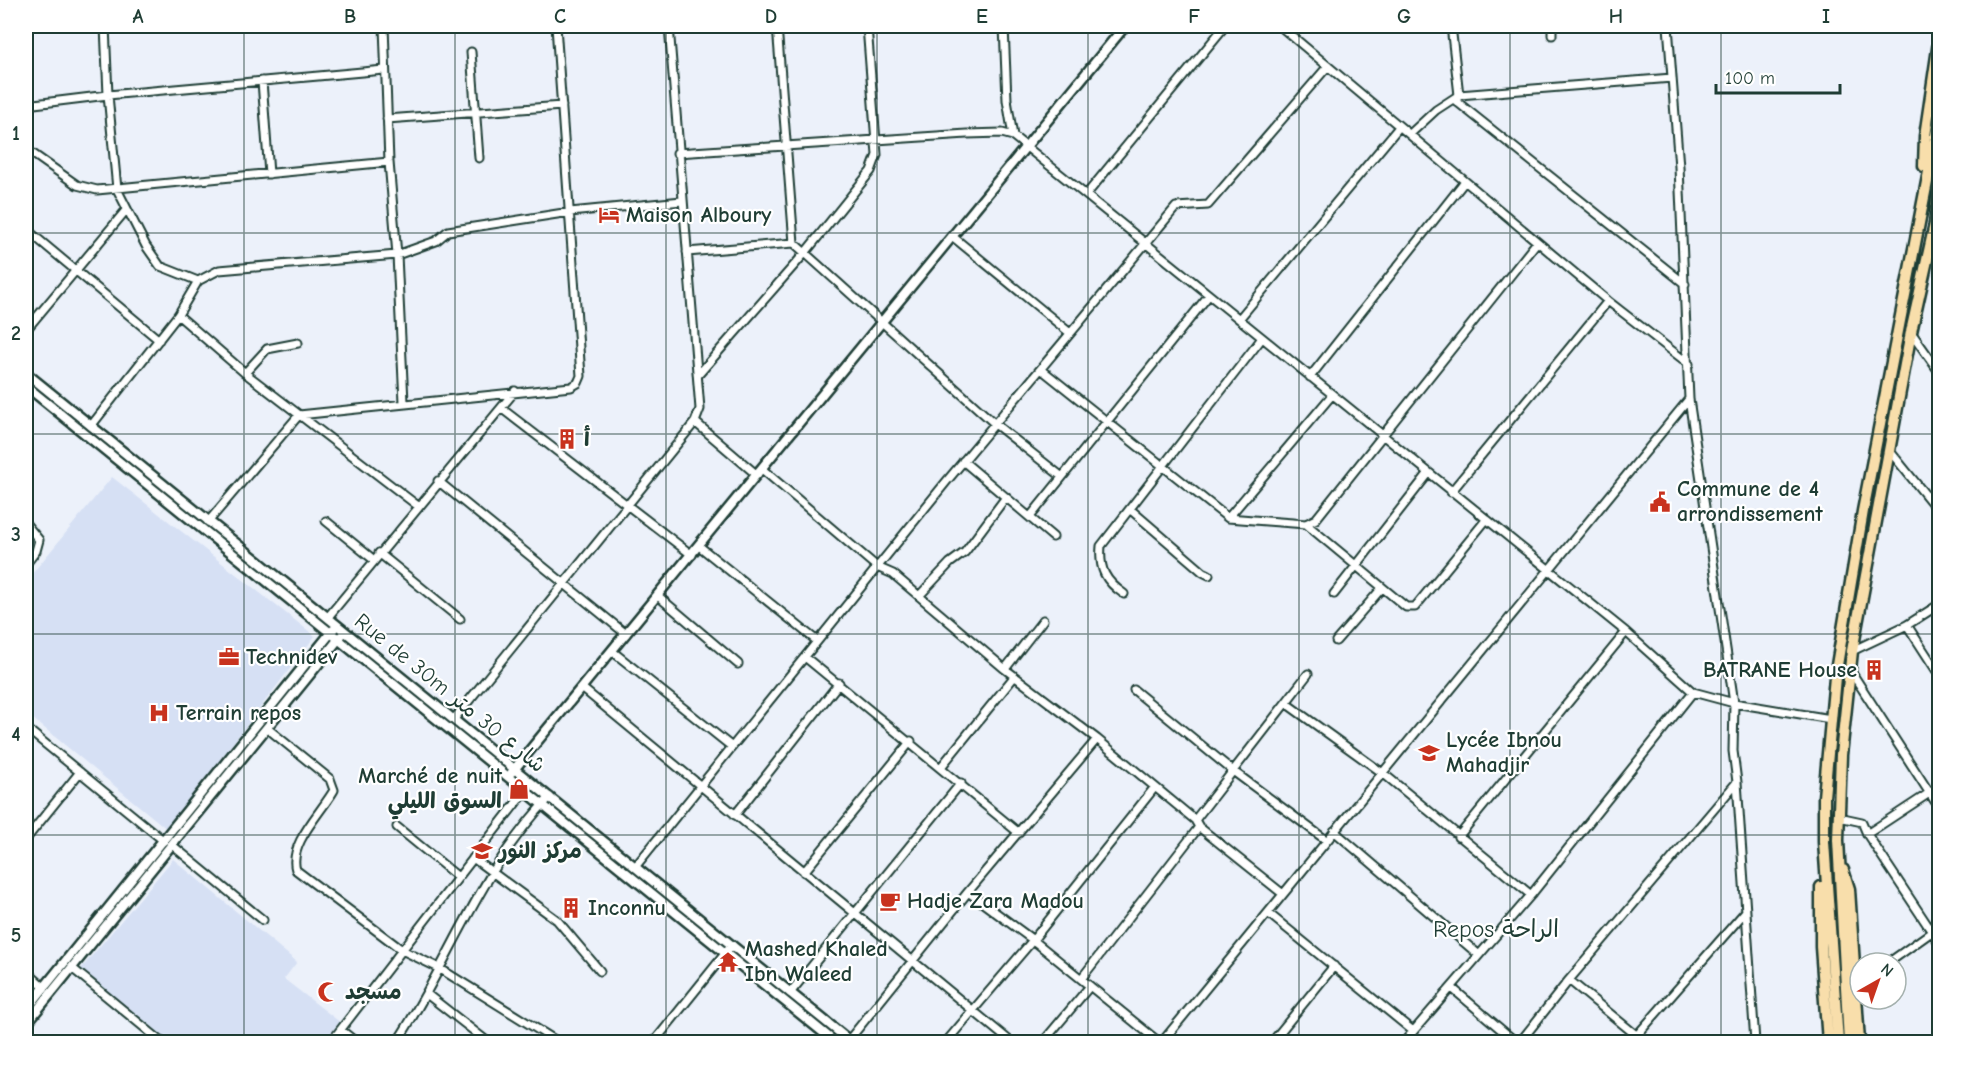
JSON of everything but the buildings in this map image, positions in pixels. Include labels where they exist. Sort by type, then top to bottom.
[{"type":"highway","points":[[1923,195],[1925,136],[1940,35]]},
{"type":"highway","points":[[1828,1042],[1821,947],[1824,797],[1835,677],[1863,511],[1940,115]]},
{"type":"highway","points":[[1838,1042],[1838,852],[1841,755],[1852,651],[1911,332],[1937,227],[1940,180]]},
{"type":"highway","points":[[1824,842],[1849,1042]]},
{"type":"highway","points":[[1838,852],[1849,889],[1854,951]]},
{"type":"highway","points":[[1858,1011],[1859,1042]]},
{"type":"street","points":[[105,26],[108,94],[117,189],[160,266],[198,281]]},
{"type":"street","points":[[384,26],[384,70],[397,255],[404,402]]},
{"type":"street","points":[[208,522],[299,415],[404,402],[572,387],[578,383],[581,376],[556,26]]},
{"type":"street","points":[[454,719],[695,422],[700,409],[677,153],[669,26]]},
{"type":"street","points":[[777,26],[794,243],[995,424],[1061,476]]},
{"type":"street","points":[[698,375],[805,253],[872,171],[877,155],[867,26]]},
{"type":"street","points":[[1004,26],[1007,100],[1013,136]]},
{"type":"street","points":[[508,776],[1125,26]]},
{"type":"street","points":[[1086,195],[1224,26]]},
{"type":"street","points":[[1280,26],[1608,301],[1689,364]]},
{"type":"street","points":[[1451,26],[1459,95],[1456,101],[1460,106],[1685,284]]},
{"type":"street","points":[[1552,26],[1552,35]]},
{"type":"street","points":[[1668,26],[1685,284],[1689,399],[1734,703],[1733,751],[1755,1042]]},
{"type":"street","points":[[471,52],[479,158]]},
{"type":"street","points":[[635,867],[963,461],[1144,244],[1178,205],[1208,205],[1328,66]]},
{"type":"street","points":[[26,105],[108,94],[384,70]]},
{"type":"street","points":[[1410,134],[1436,110],[1459,95],[1672,78]]},
{"type":"street","points":[[262,81],[269,174]]},
{"type":"street","points":[[387,119],[562,106]]},
{"type":"street","points":[[1239,319],[1399,127]]},
{"type":"street","points":[[677,153],[786,148],[967,134],[1002,133],[1013,136],[1626,632],[1693,692],[1734,703],[1831,719]]},
{"type":"street","points":[[26,148],[83,188],[97,190],[389,162]]},
{"type":"street","points":[[1310,377],[1465,181]]},
{"type":"street","points":[[91,426],[178,315],[198,281],[219,270],[397,255],[436,241],[448,231],[570,212],[682,201]]},
{"type":"street","points":[[26,330],[127,209]]},
{"type":"street","points":[[26,229],[159,340]]},
{"type":"street","points":[[952,236],[1070,333]]},
{"type":"street","points":[[1041,369],[1228,519],[1306,524],[1316,519],[1538,242]]},
{"type":"street","points":[[687,252],[794,243]]},
{"type":"street","points":[[1030,517],[1209,295]]},
{"type":"street","points":[[1452,492],[1608,301]]},
{"type":"street","points":[[178,315],[245,373],[418,506]]},
{"type":"street","points":[[1911,332],[1940,373]]},
{"type":"street","points":[[1124,594],[1105,578],[1100,563],[1101,546],[1262,338]]},
{"type":"street","points":[[245,373],[267,349],[298,342]]},
{"type":"street","name":"Rue de 30m شارع 30 متر","points":[[26,373],[515,768],[849,1042]]},
{"type":"street","name":"Rue de 30m شارع 30 متر","points":[[26,386],[835,1042]]},
{"type":"street","points":[[328,617],[438,481],[516,391]]},
{"type":"street","points":[[1228,519],[1332,395]]},
{"type":"street","points":[[968,892],[1160,1042],[1326,840],[1384,774],[1689,399]]},
{"type":"street","points":[[501,408],[692,555]]},
{"type":"street","points":[[695,422],[877,567],[893,574],[920,595],[1014,677],[1096,738],[1195,819],[1199,827],[1283,894]]},
{"type":"street","points":[[1889,450],[1940,513]]},
{"type":"street","points":[[963,461],[1053,537]]},
{"type":"street","points":[[1334,594],[1428,474]]},
{"type":"street","points":[[438,481],[626,634]]},
{"type":"street","points":[[920,595],[950,563],[966,552],[1006,497]]},
{"type":"street","points":[[1131,510],[1209,575]]},
{"type":"street","points":[[1306,524],[1406,607],[1415,607],[1486,520]]},
{"type":"street","points":[[326,521],[374,560]]},
{"type":"street","points":[[26,524],[39,540],[36,551],[26,564]]},
{"type":"street","points":[[699,546],[817,641]]},
{"type":"street","points":[[379,553],[460,619]]},
{"type":"street","points":[[1336,640],[1382,588]]},
{"type":"street","points":[[658,596],[738,664]]},
{"type":"street","points":[[1852,651],[1907,625],[1940,604]]},
{"type":"street","points":[[1005,669],[1043,620]]},
{"type":"street","points":[[26,1010],[338,625]]},
{"type":"street","points":[[1907,625],[1940,676]]},
{"type":"street","points":[[26,1024],[345,631]]},
{"type":"street","points":[[1458,837],[1626,632]]},
{"type":"street","points":[[612,651],[732,747]]},
{"type":"street","points":[[805,657],[911,741],[1019,833]]},
{"type":"street","points":[[1850,669],[1940,808]]},
{"type":"street","points":[[1195,819],[1287,704],[1308,674]]},
{"type":"street","points":[[941,767],[1014,677]]},
{"type":"street","points":[[735,815],[839,684]]},
{"type":"street","points":[[582,688],[1011,1042]]},
{"type":"street","points":[[1134,690],[1233,771],[1326,840]]},
{"type":"street","points":[[1404,1042],[1531,895],[1693,692]]},
{"type":"street","points":[[1287,704],[1384,774],[1531,895]]},
{"type":"street","points":[[26,728],[164,841]]},
{"type":"street","points":[[267,728],[330,779],[334,790],[296,848],[293,860],[296,870],[402,950],[439,968],[558,1042]]},
{"type":"street","points":[[849,1042],[968,892],[1096,738]]},
{"type":"street","points":[[804,872],[911,741]]},
{"type":"street","points":[[26,839],[80,772]]},
{"type":"street","points":[[1452,988],[1518,1042],[1737,782]]},
{"type":"street","points":[[790,993],[961,783]]},
{"type":"street","points":[[1867,834],[1940,786]]},
{"type":"street","points":[[946,1042],[1032,940],[1155,787]]},
{"type":"street","points":[[331,1042],[525,790]]},
{"type":"street","points":[[397,1042],[428,995],[439,968],[491,871],[550,797]]},
{"type":"street","points":[[1839,817],[1862,822],[1867,834],[1940,944]]},
{"type":"street","points":[[397,827],[458,877]]},
{"type":"street","points":[[1081,979],[1199,827]]},
{"type":"street","points":[[1334,831],[1479,955]]},
{"type":"street","points":[[172,844],[263,920]]},
{"type":"street","points":[[473,858],[557,920],[600,971]]},
{"type":"street","points":[[1631,1042],[1745,912]]},
{"type":"street","points":[[1268,913],[1413,1031]]},
{"type":"street","points":[[1268,913],[1413,1031]]},
{"type":"street","points":[[1905,951],[1940,926]]},
{"type":"street","points":[[654,1042],[732,945]]},
{"type":"street","points":[[1272,1042],[1334,966]]},
{"type":"street","points":[[72,968],[159,1042]]},
{"type":"street","points":[[26,971],[44,987]]},
{"type":"street","points":[[1569,980],[1636,1035]]},
{"type":"street","points":[[1043,1042],[1090,986]]},
{"type":"street","points":[[428,995],[488,1042]]},
{"type":"street","points":[[341,1030],[356,1042]]},
{"type":"shaded area","points":[[112,477],[315,636],[167,829],[26,713],[26,581]]},
{"type":"shaded area","points":[[173,859],[297,962],[284,979],[341,1023],[324,1042],[167,1042],[80,970]]},
{"type":"place","name":"Maison Alboury","points":[[609,215]]},
{"type":"place","name":"أ","points":[[567,439]]},
{"type":"place","name":"Commune de 4 arrondissement","points":[[1660,502]]},
{"type":"place","name":"Technidev","points":[[229,657]]},
{"type":"place","name":"BATRANE House","points":[[1874,670]]},
{"type":"place","name":"Terrain repos","points":[[159,713]]},
{"type":"place","name":"Lycée Ibnou Mahadjir","points":[[1429,753]]},
{"type":"place","name":"Marché de nuit السوق الليلي","points":[[519,789]]},
{"type":"place","name":"مركز النور","points":[[482,851]]},
{"type":"place","name":"Hadje Zara Madou","points":[[890,901]]},
{"type":"place","name":"Inconnu","points":[[571,908]]},
{"type":"place","name":"Mashed Khaled Ibn Waleed","points":[[728,962]]},
{"type":"place","name":"مسجد","points":[[328,992]]},
{"type":"district","name":"Repos الراحة","points":[[1496,929]]}]
